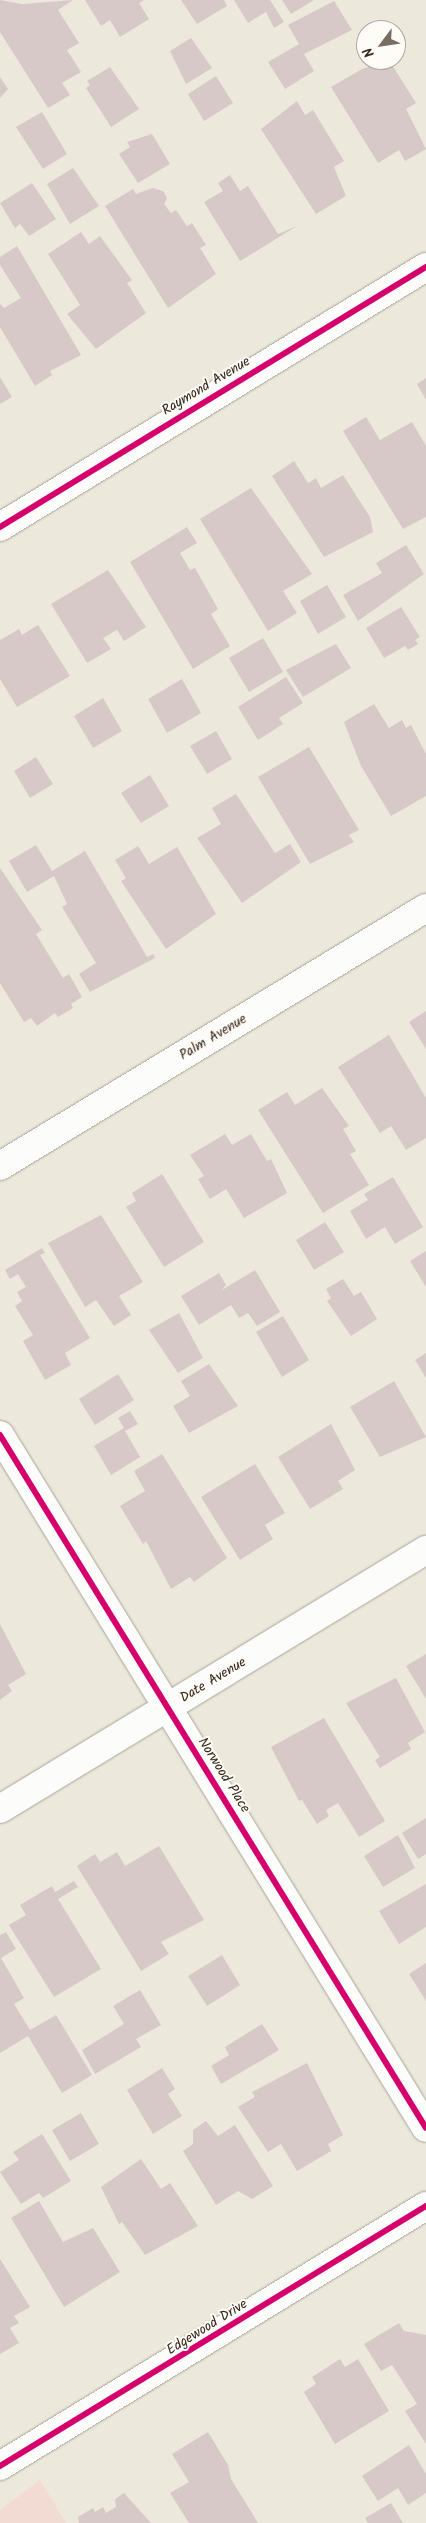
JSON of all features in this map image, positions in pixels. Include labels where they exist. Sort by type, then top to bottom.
[{"type":"street","name":"Raymond Avenue","points":[[0,527],[426,267]]},
{"type":"street","name":"Palm Avenue","points":[[0,1166],[426,908]]},
{"type":"street","name":"Norwood Place","points":[[0,1435],[426,2128]]},
{"type":"street","name":"Date Avenue","points":[[0,1810],[426,1550]]},
{"type":"street","name":"Edgewood Drive","points":[[0,2466],[426,2206]]},
{"type":"shaded area","points":[[40,2480],[66,2523],[0,2523],[0,2510]]},
{"type":"building","points":[[0,0],[22,4],[73,0],[58,10],[79,43],[67,50],[81,72],[62,83],[70,95],[48,108],[0,32]]},
{"type":"building","points":[[85,0],[144,0],[139,3],[149,19],[120,37],[110,20],[101,26]]},
{"type":"building","points":[[181,0],[224,0],[227,6],[197,24]]},
{"type":"building","points":[[234,0],[270,0],[284,22],[274,28],[266,12],[248,23]]},
{"type":"building","points":[[282,0],[314,0],[291,14]]},
{"type":"building","points":[[334,1],[352,30],[304,54],[314,71],[285,89],[268,62],[299,44],[288,25]]},
{"type":"building","points":[[191,38],[212,68],[186,84],[170,51]]},
{"type":"building","points":[[110,67],[139,109],[111,127],[86,88],[90,85],[87,81]]},
{"type":"building","points":[[360,70],[395,70],[416,103],[406,109],[426,149],[405,161],[399,150],[378,163],[331,87]]},
{"type":"building","points":[[216,76],[233,103],[204,121],[188,94]]},
{"type":"building","points":[[0,77],[8,89],[0,98]]},
{"type":"building","points":[[297,101],[305,115],[313,110],[344,161],[334,167],[346,196],[316,214],[261,129]]},
{"type":"building","points":[[42,112],[67,154],[43,169],[16,127]]},
{"type":"building","points":[[152,134],[170,164],[138,183],[119,154],[130,147],[127,142]]},
{"type":"building","points":[[73,168],[99,206],[70,224],[47,184]]},
{"type":"building","points":[[230,175],[240,191],[248,186],[278,234],[297,226],[240,261],[204,202],[223,191],[218,183]]},
{"type":"building","points":[[32,183],[56,219],[29,236],[20,224],[15,228],[0,203]]},
{"type":"building","points":[[153,188],[163,191],[167,198],[164,204],[171,213],[176,210],[187,226],[192,223],[206,245],[200,248],[216,274],[168,308],[105,206],[133,189],[136,194]]},
{"type":"building","points":[[81,232],[89,244],[100,236],[132,280],[127,283],[146,313],[96,349],[67,314],[80,305],[48,254]]},
{"type":"building","points":[[17,246],[81,355],[50,371],[52,375],[35,386],[0,327],[0,304],[4,308],[21,298],[0,265],[0,257]]},
{"type":"building","points":[[0,377],[12,397],[0,404]]},
{"type":"building","points":[[426,378],[426,400],[417,384]]},
{"type":"building","points":[[366,417],[380,440],[412,422],[426,446],[426,517],[403,529],[343,431]]},
{"type":"building","points":[[294,461],[308,483],[316,478],[321,488],[343,475],[370,517],[373,532],[324,557],[272,476]]},
{"type":"building","points":[[251,488],[312,574],[283,591],[297,613],[268,631],[200,519]]},
{"type":"building","points":[[187,527],[197,543],[180,553],[190,570],[195,568],[218,609],[211,614],[230,646],[193,669],[130,562]]},
{"type":"building","points":[[406,545],[424,574],[358,621],[343,595],[382,573],[376,563]]},
{"type":"building","points":[[108,570],[146,627],[124,641],[117,630],[103,638],[111,649],[87,663],[51,604]]},
{"type":"building","points":[[327,585],[346,617],[318,634],[300,601]]},
{"type":"building","points":[[401,607],[420,637],[415,640],[418,644],[408,650],[405,646],[384,658],[366,628]]},
{"type":"building","points":[[38,625],[70,676],[17,707],[0,679],[0,640],[19,629],[22,635]]},
{"type":"building","points":[[263,638],[283,672],[249,692],[229,658]]},
{"type":"building","points":[[336,644],[351,668],[303,697],[286,670]]},
{"type":"building","points":[[286,677],[303,703],[279,718],[283,724],[258,740],[238,707]]},
{"type":"building","points":[[182,679],[201,713],[167,733],[148,699]]},
{"type":"building","points":[[103,698],[122,731],[93,748],[74,716]]},
{"type":"building","points":[[374,704],[389,728],[402,720],[406,728],[411,725],[426,754],[426,796],[391,816],[361,766],[344,722]]},
{"type":"building","points":[[216,731],[232,759],[207,774],[190,746]]},
{"type":"building","points":[[309,747],[359,830],[349,835],[354,842],[310,864],[258,777]]},
{"type":"building","points":[[36,757],[53,784],[30,798],[14,771]]},
{"type":"building","points":[[150,775],[169,806],[141,823],[121,793]]},
{"type":"building","points":[[236,794],[275,853],[290,844],[301,862],[242,903],[197,838],[221,824],[212,808]]},
{"type":"building","points":[[36,845],[52,871],[85,851],[147,957],[153,954],[155,958],[90,992],[79,974],[96,963],[62,907],[67,904],[54,876],[27,892],[9,861]]},
{"type":"building","points":[[138,846],[149,864],[177,847],[216,914],[166,949],[121,881],[126,878],[115,860]]},
{"type":"building","points":[[0,868],[42,930],[36,934],[63,978],[69,974],[82,997],[71,1004],[73,1008],[58,1017],[55,1013],[37,1026],[31,1018],[24,1022],[0,983]]},
{"type":"building","points":[[426,1011],[426,1049],[409,1022]]},
{"type":"building","points":[[389,1035],[426,1098],[426,1138],[406,1150],[391,1126],[380,1133],[338,1067]]},
{"type":"building","points":[[322,1088],[349,1126],[343,1129],[356,1151],[350,1154],[369,1185],[323,1213],[258,1110],[287,1092],[295,1105]]},
{"type":"building","points":[[225,1134],[232,1145],[251,1134],[267,1161],[271,1159],[287,1193],[244,1218],[226,1189],[210,1199],[198,1179],[204,1176],[190,1155]]},
{"type":"building","points":[[162,1174],[204,1242],[164,1267],[126,1207],[136,1201],[132,1193]]},
{"type":"building","points":[[393,1177],[423,1227],[395,1244],[385,1227],[366,1239],[350,1211],[368,1200],[364,1194]]},
{"type":"building","points":[[101,1215],[143,1282],[119,1296],[131,1315],[114,1326],[96,1300],[85,1307],[48,1243]]},
{"type":"building","points":[[325,1222],[344,1252],[314,1270],[296,1240]]},
{"type":"building","points":[[42,1248],[45,1253],[40,1255],[90,1338],[65,1353],[71,1365],[45,1380],[23,1341],[33,1335],[15,1306],[22,1301],[17,1292],[26,1287],[18,1274],[10,1279],[5,1270]]},
{"type":"building","points":[[426,1251],[426,1287],[410,1261]]},
{"type":"building","points":[[255,1270],[280,1312],[257,1326],[248,1313],[239,1318],[231,1305],[199,1325],[181,1296],[219,1273],[226,1285],[222,1290]]},
{"type":"building","points":[[343,1279],[354,1296],[361,1292],[377,1319],[351,1336],[327,1301],[331,1298],[326,1289]]},
{"type":"building","points":[[179,1313],[203,1358],[178,1373],[149,1330]]},
{"type":"building","points":[[283,1316],[309,1360],[282,1377],[256,1332]]},
{"type":"building","points":[[426,1353],[426,1378],[415,1360]]},
{"type":"building","points":[[209,1364],[238,1406],[189,1433],[173,1406],[190,1396],[181,1381]]},
{"type":"building","points":[[118,1374],[134,1400],[95,1425],[79,1399]]},
{"type":"building","points":[[394,1381],[426,1437],[380,1457],[350,1407]]},
{"type":"building","points":[[130,1411],[138,1424],[125,1431],[140,1457],[111,1475],[94,1446],[124,1428],[118,1418]]},
{"type":"building","points":[[331,1424],[355,1470],[338,1481],[343,1489],[310,1509],[278,1457]]},
{"type":"building","points":[[162,1454],[227,1558],[194,1582],[190,1577],[171,1589],[146,1541],[143,1544],[120,1506],[145,1491],[134,1471]]},
{"type":"building","points":[[255,1464],[285,1513],[265,1525],[273,1539],[240,1560],[201,1497]]},
{"type":"building","points":[[0,1624],[26,1674],[8,1685],[12,1691],[0,1700]]},
{"type":"building","points":[[426,1654],[426,1699],[406,1666]]},
{"type":"building","points":[[396,1678],[425,1732],[408,1743],[411,1749],[380,1768],[375,1760],[380,1757],[346,1703]]},
{"type":"building","points":[[324,1718],[385,1821],[359,1837],[338,1803],[326,1810],[329,1816],[317,1824],[302,1800],[299,1801],[271,1747]]},
{"type":"building","points":[[426,1818],[426,1854],[418,1859],[402,1833]]},
{"type":"building","points":[[398,1835],[415,1868],[383,1887],[364,1856]]},
{"type":"building","points":[[159,1846],[204,1920],[161,1942],[169,1954],[141,1971],[77,1866],[95,1854],[100,1862],[117,1852],[125,1866]]},
{"type":"building","points":[[74,1881],[78,1887],[58,1899],[101,1969],[54,1997],[9,1925],[26,1915],[20,1905],[52,1886],[55,1892]]},
{"type":"building","points":[[426,1884],[426,1927],[399,1944],[379,1911]]},
{"type":"building","points":[[6,1932],[16,1949],[1,1958],[24,1998],[14,2004],[30,2030],[56,2015],[92,2075],[62,2093],[28,2036],[0,2053],[0,1935]]},
{"type":"building","points":[[222,1955],[240,1985],[207,2006],[188,1976]]},
{"type":"building","points":[[426,1963],[426,2001],[409,1974]]},
{"type":"building","points":[[140,1990],[161,2025],[136,2039],[141,2047],[95,2074],[82,2050],[124,2024],[113,2006]]},
{"type":"building","points":[[262,2024],[279,2050],[221,2084],[211,2066],[229,2055],[225,2047]]},
{"type":"building","points":[[307,2063],[343,2135],[328,2144],[331,2151],[297,2171],[281,2144],[268,2152],[238,2107],[255,2097],[252,2092]]},
{"type":"building","points":[[162,2068],[175,2089],[168,2094],[182,2116],[153,2134],[127,2090]]},
{"type":"building","points":[[81,2113],[99,2144],[70,2161],[52,2130]]},
{"type":"building","points":[[206,2121],[218,2136],[235,2125],[273,2186],[252,2199],[238,2191],[216,2205],[183,2151],[193,2144],[193,2130]]},
{"type":"building","points":[[42,2134],[71,2181],[43,2198],[39,2193],[21,2204],[0,2172],[19,2160],[13,2152]]},
{"type":"building","points":[[141,2159],[161,2189],[170,2183],[198,2226],[145,2255],[122,2222],[119,2224],[101,2187]]},
{"type":"building","points":[[39,2201],[63,2242],[93,2228],[120,2272],[64,2307],[11,2218]]},
{"type":"building","points":[[0,2259],[30,2307],[14,2316],[19,2323],[10,2328],[19,2343],[0,2354]]},
{"type":"building","points":[[399,2323],[404,2331],[426,2335],[426,2444],[405,2411],[417,2404],[392,2365],[381,2371],[364,2344]]},
{"type":"building","points":[[340,2359],[345,2367],[358,2359],[389,2411],[335,2444],[304,2392],[316,2384],[312,2377]]},
{"type":"building","points":[[208,2432],[228,2465],[231,2479],[258,2523],[189,2523],[170,2493],[189,2482],[172,2454]]},
{"type":"building","points":[[409,2445],[426,2474],[426,2493],[408,2505],[398,2488],[378,2501],[362,2476]]},
{"type":"building","points":[[124,2493],[151,2523],[79,2523],[78,2517],[93,2508],[95,2512],[103,2507],[106,2513],[116,2507],[115,2499]]},
{"type":"building","points":[[391,2503],[403,2523],[368,2523],[365,2518]]},
{"type":"cycle path","points":[[0,527],[426,267]]},
{"type":"cycle path","points":[[0,1435],[426,2128]]},
{"type":"cycle path","points":[[0,2466],[426,2206]]}]
